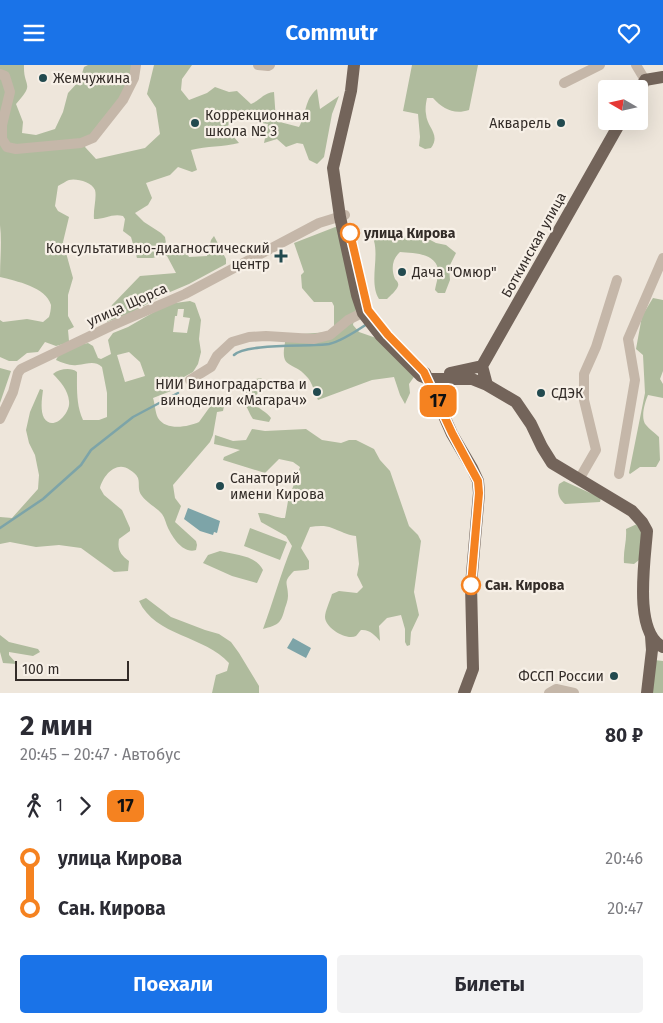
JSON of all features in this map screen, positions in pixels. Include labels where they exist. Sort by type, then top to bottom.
[{"type":"main road","points":[[354,65],[351,91],[333,166],[365,311],[424,372],[452,433],[478,481],[479,493],[471,585],[473,669],[464,693]]},
{"type":"main road","points":[[343,216],[340,165],[358,91],[361,65]]},
{"type":"main road","points":[[648,83],[663,77]]},
{"type":"main road","name":"Боткинская улица","points":[[484,376],[616,130]]},
{"type":"main road","points":[[428,379],[445,375],[484,376],[489,379],[516,398],[528,410],[545,445],[556,460],[638,509],[648,520],[653,537],[649,557],[653,633],[646,693]]},
{"type":"main road","points":[[428,379],[472,379],[484,376]]},
{"type":"main road","points":[[484,376],[516,402],[552,463],[632,511],[647,531],[643,607],[653,633],[646,693]]},
{"type":"street","points":[[0,74],[5,76],[10,92],[2,125],[2,139],[7,147],[16,149],[81,143],[93,138],[124,100],[134,78],[136,65]]},
{"type":"street","points":[[258,65],[270,65]]},
{"type":"street","points":[[564,83],[600,65]]},
{"type":"street","points":[[636,65],[640,80]]},
{"type":"street","name":"улица Щорса","points":[[0,419],[13,393],[18,373],[21,369],[185,294],[319,223],[343,216]]},
{"type":"street","points":[[619,474],[635,380],[628,339],[663,258]]},
{"type":"street","points":[[581,476],[596,450],[584,400],[584,374],[596,347],[617,280]]},
{"type":"street","points":[[190,380],[211,367],[217,356],[232,342],[249,337],[266,336],[314,339],[330,335],[348,320],[365,311]]},
{"type":"street","points":[[549,693],[556,689],[574,693]]},
{"type":"green space","points":[[0,65],[24,65],[27,88],[16,104],[23,122],[22,133],[36,135],[55,129],[63,112],[68,93],[80,80],[84,67],[88,65],[132,65],[126,89],[88,139],[85,147],[96,159],[145,148],[160,134],[156,108],[147,94],[154,65],[192,65],[182,79],[181,90],[189,100],[207,93],[215,87],[229,92],[237,91],[251,104],[274,92],[276,121],[299,127],[308,102],[317,89],[320,109],[339,96],[332,114],[324,157],[317,164],[309,160],[303,144],[297,143],[286,147],[277,139],[264,143],[268,124],[243,120],[232,114],[227,129],[239,143],[191,150],[197,170],[192,172],[178,167],[170,175],[146,183],[152,198],[148,205],[135,213],[165,237],[167,250],[186,251],[189,257],[207,256],[211,240],[214,236],[226,259],[226,264],[131,313],[107,322],[112,305],[140,276],[176,273],[167,256],[137,258],[131,237],[123,231],[125,219],[123,216],[116,215],[94,219],[95,190],[91,185],[80,180],[68,180],[58,186],[55,206],[58,211],[69,217],[63,242],[73,278],[68,295],[68,316],[74,327],[68,330],[69,341],[67,343],[56,346],[45,342],[38,352],[27,353],[17,361],[9,361],[0,357],[0,320],[3,322],[27,319],[43,322],[49,317],[51,305],[48,299],[37,289],[0,277]]},
{"type":"green space","points":[[412,65],[478,65],[469,110],[458,112],[449,110],[433,98],[427,98],[427,119],[435,139],[431,148],[425,149],[419,146],[418,114],[403,111]]},
{"type":"green space","points":[[343,224],[356,309],[353,325],[359,332],[379,339],[416,374],[409,384],[410,393],[405,404],[394,377],[372,380],[318,400],[308,378],[285,361],[284,349],[286,338],[301,334],[329,332],[334,328],[334,306],[332,302],[314,302],[302,288],[301,275],[304,272],[294,243]]},
{"type":"green space","points":[[419,234],[436,243],[446,245],[456,253],[449,267],[450,280],[445,293],[438,293],[435,290],[438,269],[433,260],[423,255],[400,252],[395,258],[393,268],[395,279],[398,283],[397,288],[387,299],[379,299],[376,293],[374,278],[374,241],[379,235],[395,237]]},
{"type":"green space","points":[[653,298],[663,300],[663,371],[660,379],[663,384],[663,398],[648,395],[644,406],[643,418],[647,427],[659,437],[660,460],[656,467],[640,467],[630,474],[645,393],[643,355],[636,349],[642,316]]},
{"type":"green space","points":[[190,301],[195,303],[201,320],[199,339],[201,352],[198,364],[193,372],[184,377],[176,389],[153,398],[158,418],[166,425],[177,427],[194,424],[199,422],[217,397],[226,397],[223,411],[217,412],[210,442],[173,485],[175,498],[181,506],[175,522],[196,541],[196,550],[187,550],[179,544],[170,532],[162,514],[140,494],[139,480],[136,475],[125,467],[115,468],[107,474],[100,488],[104,495],[122,510],[130,528],[130,531],[119,539],[120,552],[129,561],[128,571],[114,572],[81,548],[59,545],[36,547],[10,542],[0,544],[0,517],[12,518],[38,489],[39,475],[35,455],[29,443],[26,430],[30,412],[40,389],[43,390],[42,408],[44,418],[48,422],[56,422],[67,411],[69,401],[65,389],[53,374],[65,369],[72,369],[77,372],[78,402],[83,420],[99,420],[107,417],[107,393],[102,367],[93,363],[74,365],[56,360],[70,348],[88,343],[93,346],[98,358],[101,359],[111,354],[108,340],[113,333],[128,327],[168,304]],"holes":[[[178,309],[184,309],[183,317],[190,318],[187,333],[173,332]],[[129,352],[140,362],[145,376],[125,382],[117,355]]]},
{"type":"green space","points":[[0,368],[11,371],[0,403]]},
{"type":"green space","points":[[261,378],[265,388],[257,394],[253,402],[271,418],[269,422],[253,419],[245,405],[236,401],[246,393],[256,379]]},
{"type":"green space","points":[[252,429],[265,431],[306,429],[322,440],[341,443],[356,440],[374,449],[380,460],[390,471],[409,526],[421,541],[414,592],[419,615],[411,632],[410,645],[407,646],[405,642],[405,629],[401,615],[387,618],[379,626],[380,641],[367,630],[361,630],[356,636],[347,637],[332,629],[326,621],[325,615],[332,594],[339,591],[357,593],[363,587],[357,575],[359,564],[356,536],[324,526],[310,527],[301,548],[309,561],[309,569],[294,571],[290,575],[286,583],[288,598],[280,621],[263,629],[292,546],[286,536],[261,522],[258,513],[285,518],[288,501],[300,467],[293,462],[279,459],[265,473],[223,460],[224,457],[240,450],[214,444],[215,435],[233,441],[246,440]]},
{"type":"green space","points":[[564,481],[601,498],[600,502],[565,504],[559,497],[558,492],[559,484]]},
{"type":"green space","points":[[637,524],[643,534],[639,560],[634,564],[624,563],[626,529]]},
{"type":"green space","points":[[250,528],[287,542],[280,560],[244,546]]},
{"type":"green space","points":[[220,551],[245,556],[260,565],[263,570],[257,583],[232,576],[203,563],[208,555]]},
{"type":"green space","points":[[146,598],[171,617],[219,634],[231,642],[259,686],[259,693],[212,693],[216,675],[227,671],[229,663],[207,647],[156,622],[146,613],[139,601]]},
{"type":"green space","points":[[0,635],[9,642],[38,649],[40,652],[33,656],[9,652],[9,655],[17,664],[3,663],[0,652]]},
{"type":"green space","points":[[654,660],[663,661],[663,693],[648,693]]},
{"type":"water","points":[[188,508],[220,521],[217,533],[214,532],[213,535],[200,531],[184,519]]},
{"type":"water","points":[[293,638],[311,648],[306,658],[287,648]]},
{"type":"waterway","points":[[234,355],[241,351],[264,347],[329,344],[367,324]]},
{"type":"waterway","points":[[0,528],[43,499],[81,465],[91,450],[133,417],[178,393]]},
{"type":"bus line","name":"17","points":[[350,233],[368,310],[388,335],[424,372],[452,433],[478,481],[479,493],[471,585]]},
{"type":"place","name":"Жемчужина","points":[[43,78]]},
{"type":"place","name":"Коррекционная школа № 3","points":[[195,123]]},
{"type":"place","name":"Акварель","points":[[561,123]]},
{"type":"place","name":"улица Кирова","points":[[350,233]]},
{"type":"place","name":"Консультативно-диагностический центр","points":[[281,256]]},
{"type":"place","name":"Дача \"Омюр\"","points":[[402,272]]},
{"type":"place","name":"НИИ Виноградарства и виноделия «Магарач»","points":[[317,392]]},
{"type":"place","name":"СДЭК","points":[[541,393]]},
{"type":"place","name":"Санаторий имени Кирова","points":[[220,486]]},
{"type":"place","name":"Сан. Кирова","points":[[471,585]]},
{"type":"place","name":"ФССП России","points":[[614,676]]}]
